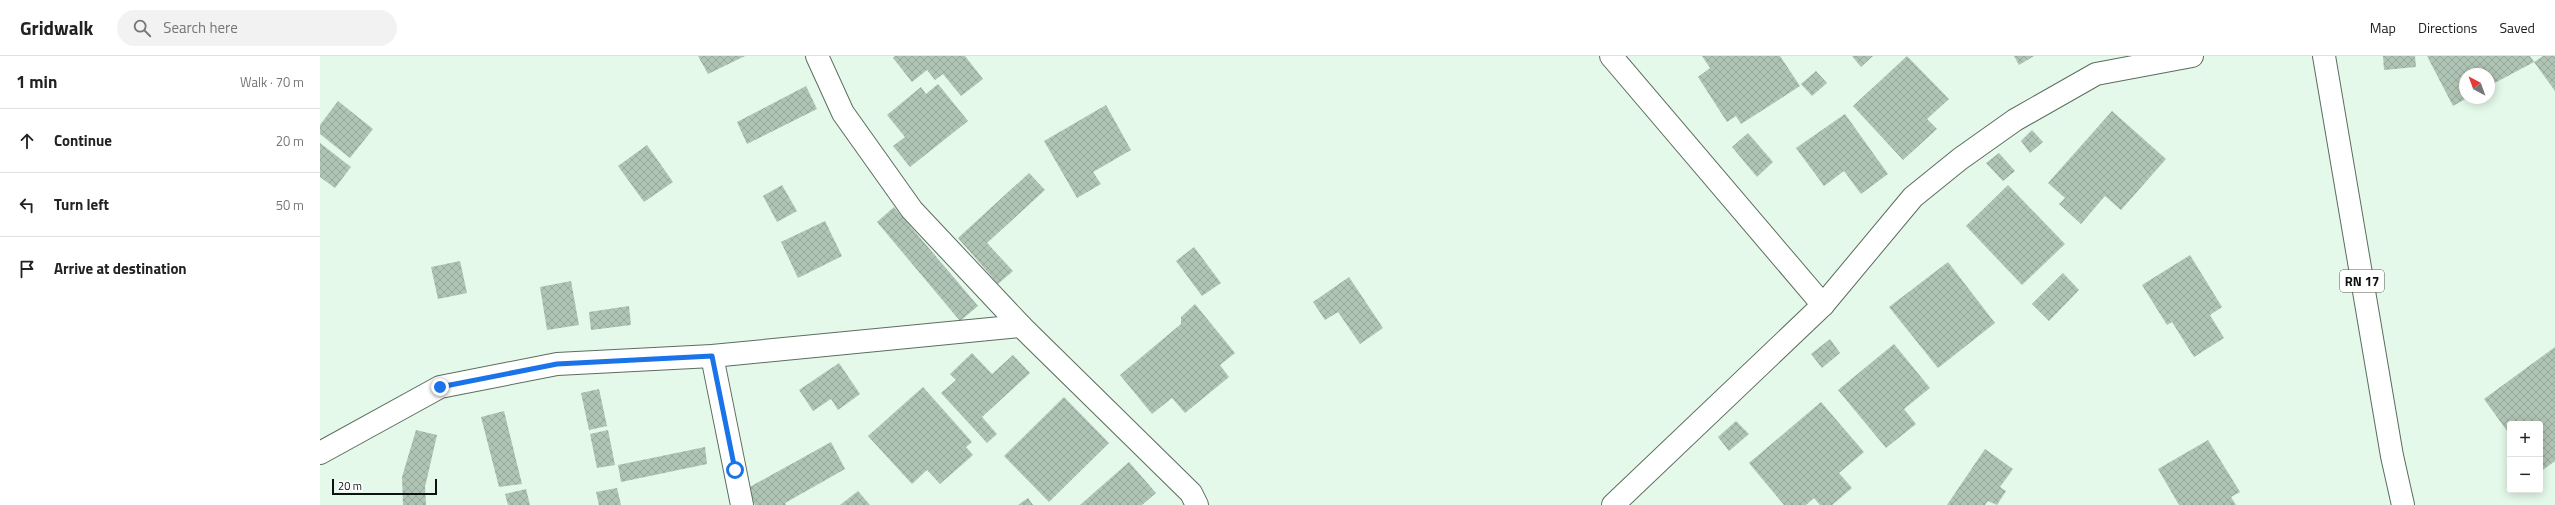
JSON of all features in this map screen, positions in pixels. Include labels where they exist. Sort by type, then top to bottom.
[{"type":"street","points":[[817,56],[843,113],[912,210],[1021,326],[1191,493],[1197,505]]},
{"type":"street","points":[[1611,56],[1823,305]]},
{"type":"street","points":[[1613,505],[1823,305],[1913,197],[1960,159],[2015,120],[2096,74],[2192,56]]},
{"type":"street","name":"RN 17","points":[[2324,56],[2390,449],[2402,505]]},
{"type":"street","points":[[320,453],[440,387],[557,364],[712,356],[1021,326]]},
{"type":"street","points":[[712,356],[742,505]]},
{"type":"building","points":[[698,56],[745,56],[708,74]]},
{"type":"building","points":[[895,56],[965,56],[983,79],[961,96],[943,74],[935,80],[927,70],[912,82],[893,58]]},
{"type":"building","points":[[1702,56],[1780,56],[1800,86],[1741,124],[1736,116],[1727,122],[1698,77],[1710,68]]},
{"type":"building","points":[[1852,56],[1873,56],[1861,67]]},
{"type":"building","points":[[1907,56],[1949,99],[1927,119],[1937,129],[1903,160],[1853,106]]},
{"type":"building","points":[[2014,56],[2034,56],[2019,65]]},
{"type":"building","points":[[2383,56],[2415,56],[2416,67],[2384,70]]},
{"type":"building","points":[[2427,56],[2530,56],[2534,62],[2495,83],[2495,68],[2459,68],[2459,103],[2453,106]]},
{"type":"building","points":[[2543,56],[2555,56],[2555,91],[2534,62]]},
{"type":"building","points":[[1816,71],[1827,83],[1812,96],[1801,84]]},
{"type":"building","points":[[938,84],[968,121],[910,167],[893,146],[905,137],[887,115],[921,87],[926,94]]},
{"type":"building","points":[[806,86],[817,109],[747,144],[737,122]]},
{"type":"building","points":[[338,101],[373,129],[350,158],[320,134],[320,125]]},
{"type":"building","points":[[1106,105],[1131,150],[1093,172],[1101,184],[1077,198],[1044,141]]},
{"type":"building","points":[[2112,111],[2166,159],[2121,210],[2105,196],[2081,224],[2059,204],[2065,198],[2048,183]]},
{"type":"building","points":[[1845,114],[1888,174],[1861,194],[1844,171],[1824,186],[1796,148]]},
{"type":"building","points":[[2032,130],[2043,142],[2030,153],[2021,141]]},
{"type":"building","points":[[1748,133],[1773,162],[1757,177],[1732,147]]},
{"type":"building","points":[[320,143],[351,167],[335,188],[320,177]]},
{"type":"building","points":[[647,145],[673,182],[644,202],[618,166]]},
{"type":"building","points":[[1999,153],[2015,171],[2003,181],[1986,163]]},
{"type":"building","points":[[1029,173],[1045,190],[987,243],[1013,271],[998,284],[958,238]]},
{"type":"building","points":[[782,185],[797,211],[777,222],[763,196]]},
{"type":"building","points":[[2008,185],[2065,244],[2022,285],[1966,226]]},
{"type":"building","points":[[894,207],[978,306],[960,321],[877,222]]},
{"type":"building","points":[[825,221],[842,256],[798,278],[781,242]]},
{"type":"building","points":[[1194,247],[1221,283],[1202,296],[1176,261]]},
{"type":"building","points":[[2190,255],[2222,307],[2210,315],[2224,338],[2194,357],[2172,322],[2167,325],[2142,285]]},
{"type":"building","points":[[460,261],[467,293],[438,299],[431,267]]},
{"type":"building","points":[[1948,262],[1995,323],[1938,368],[1889,307]]},
{"type":"building","points":[[2063,273],[2079,290],[2049,321],[2032,304]]},
{"type":"building","points":[[1349,277],[1383,328],[1360,344],[1338,312],[1325,320],[1313,302]]},
{"type":"building","points":[[571,281],[579,325],[547,330],[540,287]]},
{"type":"building","points":[[1195,304],[1235,353],[1220,365],[1229,377],[1185,413],[1172,398],[1152,414],[1120,375],[1181,324],[1181,317]]},
{"type":"building","points":[[629,306],[631,325],[591,330],[589,312]]},
{"type":"building","points":[[1830,339],[1840,353],[1822,368],[1811,354]]},
{"type":"building","points":[[1894,344],[1930,388],[1904,409],[1916,424],[1886,448],[1838,390]]},
{"type":"building","points":[[2555,347],[2555,461],[2543,470],[2543,421],[2507,421],[2507,431],[2484,399]]},
{"type":"building","points":[[972,353],[992,374],[1013,355],[1030,373],[982,417],[997,434],[987,443],[941,393],[956,380],[950,374]]},
{"type":"building","points":[[839,363],[860,394],[838,410],[831,399],[813,411],[799,390]]},
{"type":"building","points":[[923,387],[972,442],[966,447],[973,455],[940,484],[927,470],[912,484],[868,436]]},
{"type":"building","points":[[599,389],[607,426],[589,430],[581,393]]},
{"type":"building","points":[[1064,397],[1109,443],[1049,502],[1004,456]]},
{"type":"building","points":[[1821,402],[1864,452],[1839,473],[1852,488],[1832,505],[1820,505],[1814,498],[1806,505],[1784,505],[1749,463]]},
{"type":"building","points":[[504,411],[522,484],[499,487],[481,417]]},
{"type":"building","points":[[1736,421],[1749,434],[1729,451],[1718,437]]},
{"type":"building","points":[[416,430],[437,435],[425,487],[426,505],[403,505],[402,477]]},
{"type":"building","points":[[608,430],[615,465],[597,468],[590,434]]},
{"type":"building","points":[[2208,440],[2240,492],[2231,497],[2236,505],[2179,505],[2158,469]]},
{"type":"building","points":[[831,442],[845,469],[785,503],[786,505],[755,505],[746,489]]},
{"type":"building","points":[[705,447],[707,464],[621,482],[618,465]]},
{"type":"building","points":[[1985,449],[2013,469],[2000,487],[2006,491],[1997,505],[1988,501],[1985,505],[1947,505]]},
{"type":"building","points":[[1129,462],[1156,493],[1142,505],[1080,505]]},
{"type":"building","points":[[617,488],[621,505],[599,505],[596,492]]},
{"type":"building","points":[[526,489],[530,505],[508,505],[505,494]]},
{"type":"building","points":[[858,491],[870,505],[840,505]]},
{"type":"building","points":[[1028,498],[1033,505],[1018,505]]},
{"type":"route","points":[[440,387],[557,364],[712,356],[735,470]]}]
